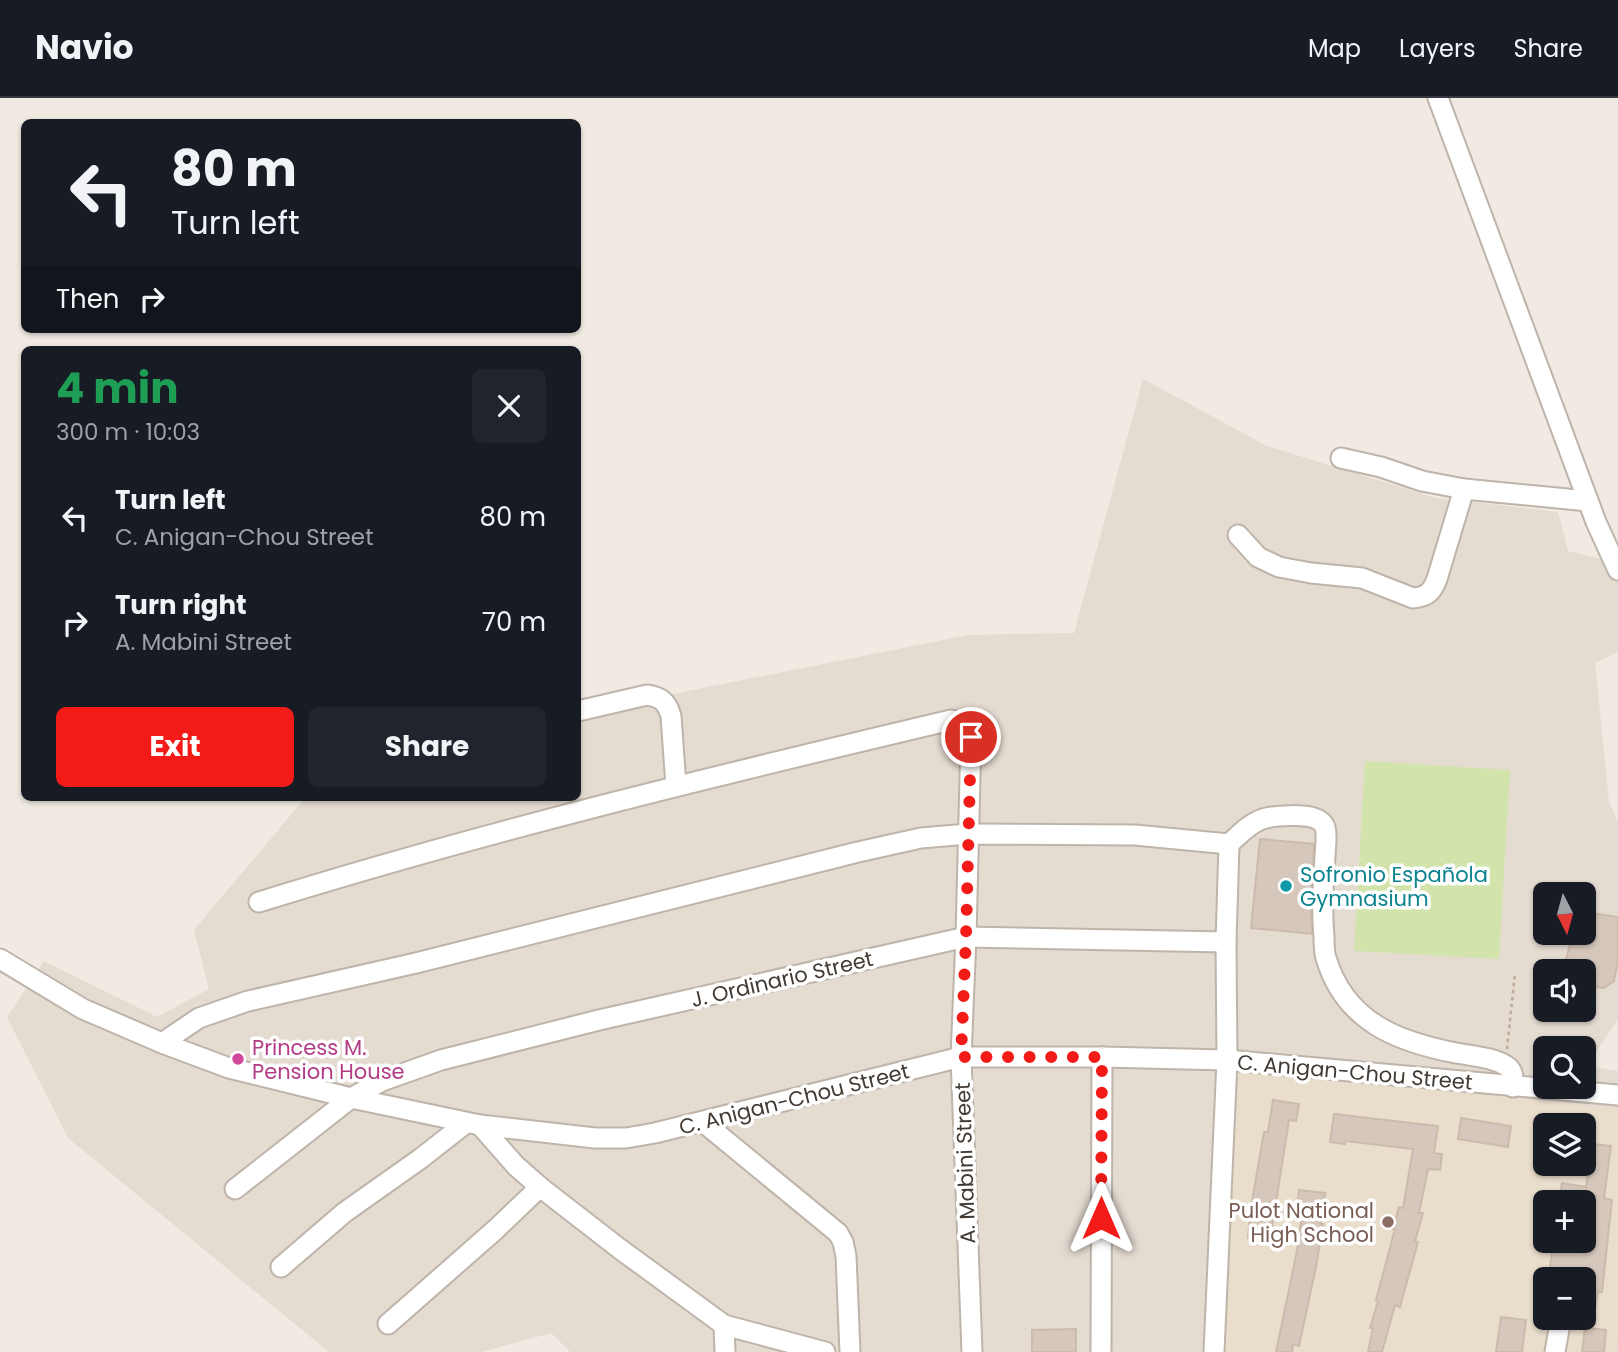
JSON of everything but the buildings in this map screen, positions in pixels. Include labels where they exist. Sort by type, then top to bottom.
[{"type":"street","points":[[1438,98],[1588,501],[1618,570]]},
{"type":"street","points":[[1341,458],[1381,467],[1422,481],[1464,489],[1588,501]]},
{"type":"street","points":[[1238,536],[1258,557],[1279,567],[1362,578],[1413,598],[1422,597],[1432,591],[1437,579],[1464,489]]},
{"type":"street","points":[[260,902],[338,877],[676,786],[671,716],[664,701],[647,695],[581,710]]},
{"type":"street","name":"A. Mabini Street","points":[[676,786],[951,720],[965,723],[969,729],[971,737],[961,1057],[972,1352]]},
{"type":"street","points":[[1214,1352],[1227,1060],[1229,844],[1249,826],[1276,816],[1314,817],[1322,821],[1326,828],[1322,922],[1325,957],[1334,979],[1349,1002],[1371,1023],[1392,1035],[1430,1048],[1475,1056],[1506,1066],[1513,1074],[1513,1087]]},
{"type":"street","points":[[162,1043],[199,1017],[248,1001],[416,963],[921,838],[968,834],[1135,835],[1229,844]]},
{"type":"street","name":"J. Ordinario Street","points":[[235,1189],[351,1098],[394,1076],[441,1060],[599,1020],[966,937],[1226,942]]},
{"type":"street","name":"C. Anigan-Chou Street","points":[[0,959],[83,1009],[229,1068],[473,1124],[595,1138],[626,1138],[703,1122],[961,1057],[1227,1060],[1618,1095]]},
{"type":"street","points":[[1101,1352],[1102,1057]]},
{"type":"street","points":[[703,1122],[838,1233],[846,1256],[850,1352]]},
{"type":"street","points":[[281,1267],[345,1212],[473,1124],[540,1187],[620,1250],[724,1325],[825,1352]]},
{"type":"street","points":[[388,1324],[540,1187]]},
{"type":"street","points":[[724,1325],[724,1352]]},
{"type":"street","points":[[1555,1352],[1559,1330]]},
{"type":"path","points":[[1506,1066],[1515,972]]},
{"type":"shaded area","points":[[1143,379],[1267,446],[1436,498],[1558,512],[1568,551],[1618,563],[1618,652],[1595,663],[1609,802],[1618,822],[1618,1019],[1596,1052],[1596,1036],[1533,1036],[1533,1099],[1596,1099],[1596,1067],[1618,1071],[1618,1352],[570,1352],[551,1333],[482,1352],[329,1352],[68,1138],[7,1017],[44,961],[157,1017],[209,989],[194,930],[302,801],[581,801],[581,712],[968,635],[1074,633]]},
{"type":"shaded area","name":"Pulot National High School","points":[[1239,1069],[1618,1109],[1616,1352],[1222,1352]]},
{"type":"green space","points":[[1365,761],[1510,770],[1499,959],[1354,951]]},
{"type":"place","name":"Sofronio Española Gymnasium","points":[[1286,886]]},
{"type":"place","name":"Princess M. Pension House","points":[[238,1059]]},
{"type":"place","name":"Pulot National High School","points":[[1388,1222]]},
{"type":"route","points":[[971,737],[961,1057],[1102,1057],[1101,1218]]}]
